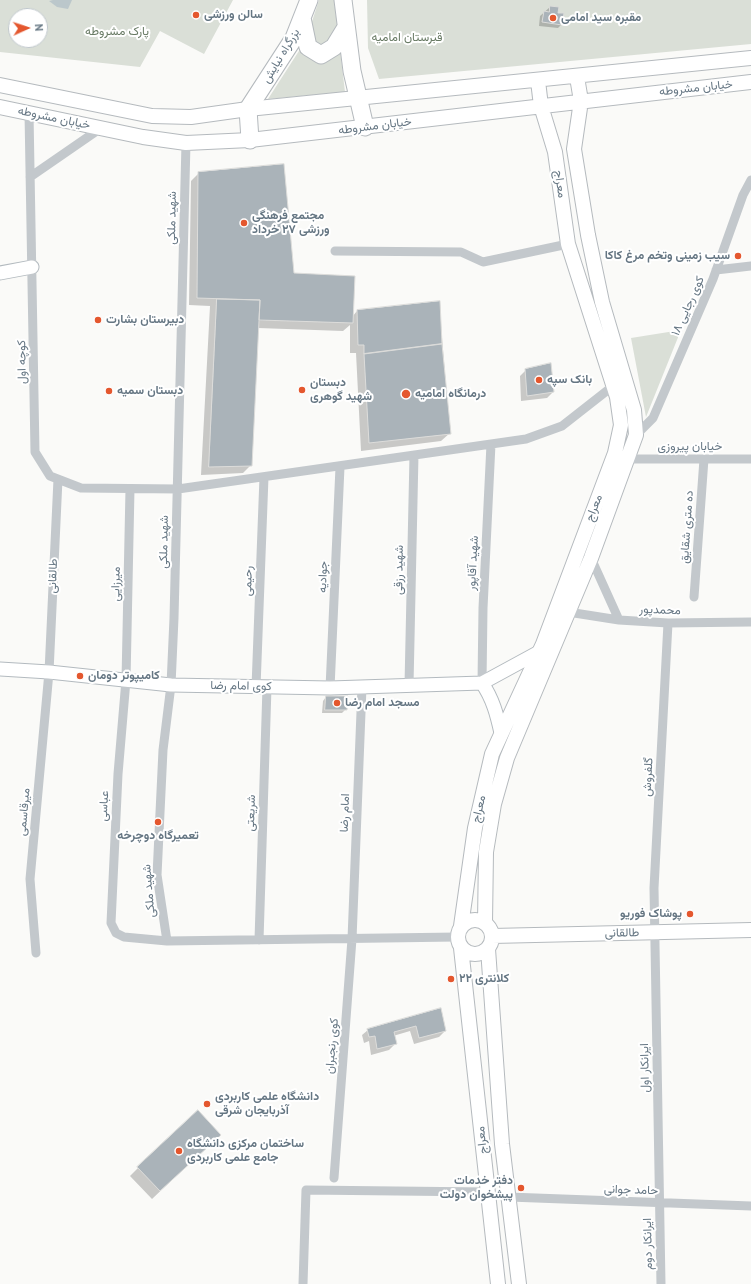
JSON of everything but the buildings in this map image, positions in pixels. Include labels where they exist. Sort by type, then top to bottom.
[{"type":"highway","name":"بزرگراه نیایش","points":[[248,109],[294,38],[309,0]]},
{"type":"highway","points":[[343,0],[345,29],[365,127]]},
{"type":"highway","points":[[302,18],[308,47],[321,55],[334,47],[345,29]]},
{"type":"highway","points":[[248,109],[250,140]]},
{"type":"main road","name":"خیابان مشروطه","points":[[0,85],[152,116],[191,117],[248,109],[538,81],[751,58]]},
{"type":"main road","points":[[668,67],[670,90]]},
{"type":"main road","name":"معراج","points":[[519,1284],[502,1144],[489,936],[486,852],[494,804],[507,758],[591,558],[636,435],[634,410],[602,302],[588,234],[574,149],[580,101],[577,76]]},
{"type":"main road","name":"معراج","points":[[498,1284],[460,937],[475,828],[492,754],[539,652],[615,453],[621,425],[613,386],[568,244],[555,152],[541,106],[538,81]]},
{"type":"main road","name":"خیابان مشروطه","points":[[0,107],[143,137],[186,143],[250,140],[670,90],[751,82]]},
{"type":"main road","points":[[555,152],[574,149]]},
{"type":"main road","points":[[470,920],[481,921],[489,936],[483,952],[472,954],[460,937],[470,920]]},
{"type":"main road","name":"طالقانی","points":[[489,936],[751,930]]},
{"type":"street","name":"کوچه اول","points":[[29,113],[35,452],[50,476],[81,488],[178,489],[340,467],[526,439],[562,426],[613,386]]},
{"type":"street","points":[[30,177],[101,128]]},
{"type":"street","name":"شهید ملکی","points":[[167,941],[157,875],[163,750],[171,685],[178,489],[186,143]]},
{"type":"street","name":"کوی رجایی ۱۸","points":[[636,435],[653,418],[716,270],[743,195],[751,180]]},
{"type":"street","points":[[335,251],[461,252],[483,262],[568,244]]},
{"type":"street","points":[[716,270],[751,266]]},
{"type":"street","points":[[0,273],[32,267]]},
{"type":"street","name":"شهید آقاپور","points":[[482,683],[483,608],[491,444]]},
{"type":"street","name":"شهید رزقی","points":[[409,685],[414,455]]},
{"type":"street","name":"خیابان پیروزی","points":[[628,459],[751,459]]},
{"type":"street","name":"ده متری شقایق","points":[[694,597],[704,459]]},
{"type":"street","name":"جوادیه","points":[[330,688],[340,467]]},
{"type":"street","name":"رحیمی","points":[[262,687],[264,477]]},
{"type":"street","name":"طالقانی","points":[[49,672],[58,479]]},
{"type":"street","name":"میرزایی","points":[[126,680],[130,489]]},
{"type":"street","points":[[591,558],[619,620]]},
{"type":"street","name":"محمدپور","points":[[568,612],[619,620],[668,623],[751,622]]},
{"type":"street","name":"گلفروش","points":[[654,932],[655,880],[668,623]]},
{"type":"street","points":[[501,733],[496,711],[489,693],[482,683],[539,652]]},
{"type":"street","name":"کوی امام رضا","points":[[0,669],[49,672],[171,685],[330,688],[482,683]]},
{"type":"street","name":"میرقاسمی","points":[[36,953],[30,879],[49,672]]},
{"type":"street","name":"عباسی","points":[[126,680],[118,774],[111,923],[116,932],[124,937],[167,941]]},
{"type":"street","name":"شریعتی","points":[[259,940],[262,687]]},
{"type":"street","name":"امام رضا","points":[[352,939],[362,687]]},
{"type":"street","name":"ایرانکار اول","points":[[654,932],[660,1203]]},
{"type":"street","points":[[167,941],[460,937]]},
{"type":"street","name":"کوی رنجبران","points":[[334,1178],[352,939]]},
{"type":"street","points":[[303,1284],[306,1190],[487,1192]]},
{"type":"street","name":"حامد جوانی","points":[[509,1198],[751,1206]]},
{"type":"street","name":"ایرانکار دوم","points":[[660,1203],[661,1284]]},
{"type":"green space","name":"پارک مشروطه","points":[[0,0],[233,0],[204,54],[160,31],[140,67],[0,52]]},
{"type":"green space","points":[[319,0],[334,0],[345,92],[268,99],[306,40]]},
{"type":"green space","name":"قبرستان امامیه","points":[[367,0],[751,0],[751,44],[379,79],[368,48]]},
{"type":"green space","points":[[681,330],[646,417],[631,338]]},
{"type":"shaded area","points":[[72,0],[68,9],[57,7],[49,1]]},
{"type":"place","name":"سالن ورزشی","points":[[196,15]]},
{"type":"place","name":"مقبره سید امامی","points":[[553,18]]},
{"type":"place","name":"مجتمع فرهنگی ورزشی ۲۷ خرداد","points":[[244,223]]},
{"type":"place","name":"سیب زمینی وتخم مرغ کاکا","points":[[738,256]]},
{"type":"place","name":"دبیرستان بشارت","points":[[98,320]]},
{"type":"place","name":"بانک سپه","points":[[539,380]]},
{"type":"place","name":"دبستان شهید گوهری","points":[[302,390]]},
{"type":"place","name":"دبستان سمیه","points":[[109,391]]},
{"type":"place","name":"درمانگاه امامیه","points":[[406,394]]},
{"type":"place","name":"کامیپوتر دومان","points":[[80,676]]},
{"type":"place","name":"مسجد امام رضا","points":[[337,703]]},
{"type":"place","name":"تعمیرگاه دوچرخه","points":[[158,822]]},
{"type":"place","name":"پوشاک فوریو","points":[[690,914]]},
{"type":"place","name":"کلانتری ٢٢","points":[[451,979]]},
{"type":"place","name":"دانشگاه علمی کاربردی آذربایجان شرقی","points":[[207,1104]]},
{"type":"place","name":"ساختمان مرکزی دانشگاه جامع علمی کاربردی","points":[[179,1151]]},
{"type":"place","name":"دفتر خدمات پیشخوان دولت","points":[[521,1188]]}]
